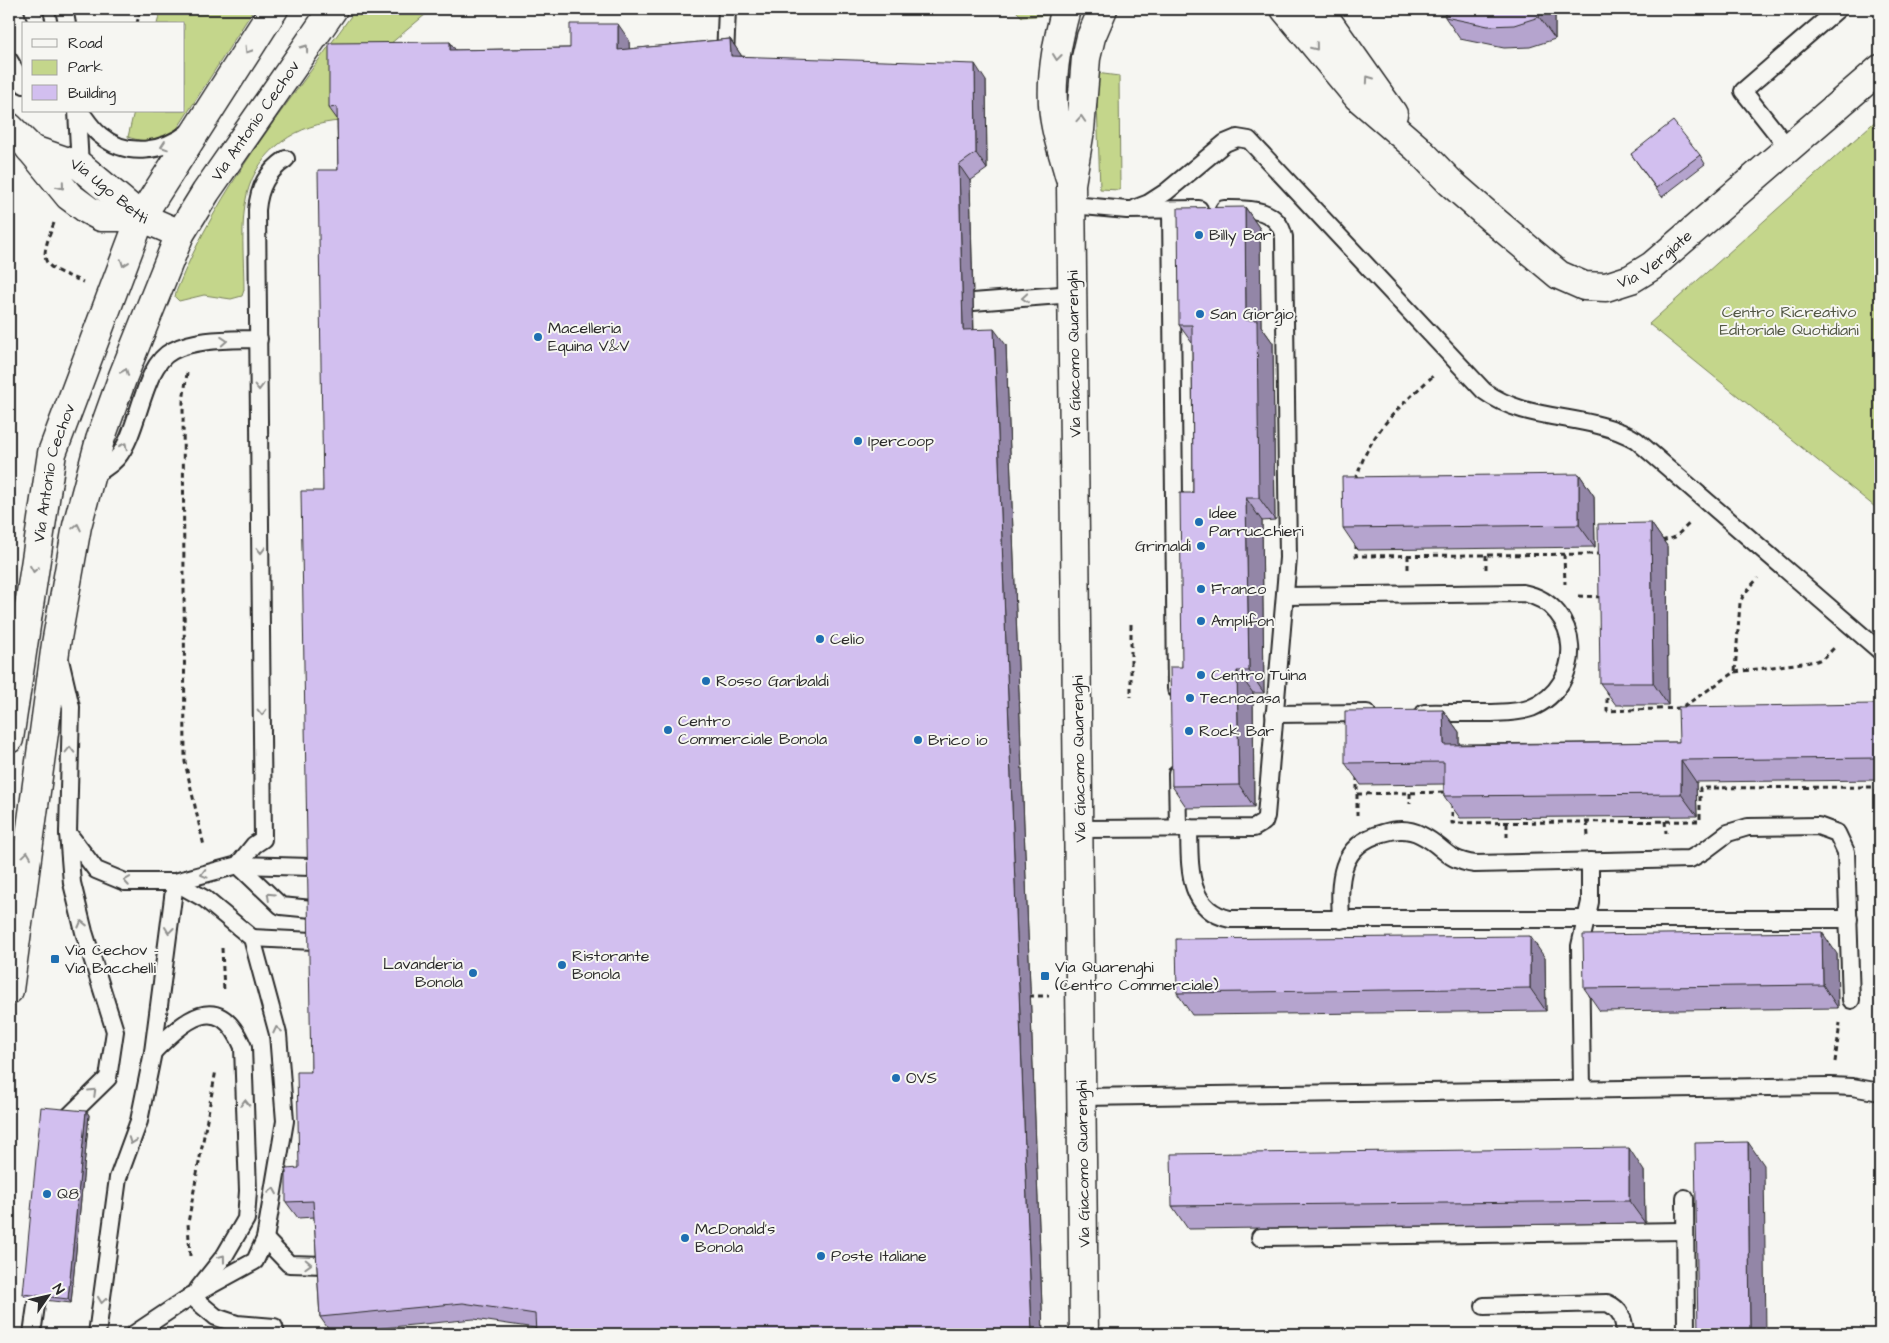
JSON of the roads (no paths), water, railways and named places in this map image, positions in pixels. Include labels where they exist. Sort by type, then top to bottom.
[{"type":"street","name":"Via Antonio Cechov","points":[[9,739],[52,453],[141,218],[274,9]]},
{"type":"street","name":"Via Antonio Cechov","points":[[9,990],[56,644],[88,478],[123,376],[180,234],[206,192],[333,9]]},
{"type":"street","name":"Via Giacomo Quarenghi","points":[[1066,9],[1056,60],[1054,107],[1056,126],[1071,195]]},
{"type":"street","name":"Via Giacomo Quarenghi","points":[[1084,1334],[1074,294],[1071,195],[1080,130],[1086,58],[1091,37],[1103,9]]},
{"type":"street","name":"Via Vergiate","points":[[1285,9],[1358,97],[1417,148],[1457,188],[1559,275],[1584,286],[1594,288],[1618,285],[1642,273],[1880,69]]},
{"type":"street","name":"Via Vergiate","points":[[1319,9],[1417,148]]},
{"type":"street","name":"Via Ugo Betti","points":[[9,127],[30,148],[68,196],[88,210],[101,217],[141,218]]},
{"type":"street","name":"Via Ugo Betti","points":[[30,148],[80,166],[141,218]]},
{"type":"street","points":[[141,218],[180,234]]},
{"type":"lane","points":[[33,9],[36,22]]},
{"type":"lane","points":[[64,9],[67,22]]},
{"type":"lane","points":[[725,56],[727,9]]},
{"type":"lane","points":[[1788,148],[1743,91],[1838,9]]},
{"type":"lane","points":[[9,60],[22,82]]},
{"type":"lane","points":[[79,112],[80,166]]},
{"type":"lane","points":[[80,112],[100,135],[115,143],[141,150],[170,145],[204,119]]},
{"type":"lane","points":[[1127,210],[1142,207],[1157,198],[1230,140],[1242,138],[1248,140],[1484,391],[1496,400],[1520,410],[1597,424],[1623,432],[1649,450],[1880,651]]},
{"type":"lane","points":[[238,864],[254,845],[263,839],[258,195],[269,173],[286,159]]},
{"type":"lane","points":[[1071,195],[1127,210],[1251,209],[1268,214],[1282,227],[1284,236],[1288,558],[1264,822],[1254,828],[1080,829]]},
{"type":"lane","points":[[1171,210],[1176,709]]},
{"type":"lane","points":[[973,302],[1074,294]]},
{"type":"lane","points":[[88,478],[112,463],[123,449],[155,367],[166,354],[187,345],[259,339]]},
{"type":"lane","points":[[1285,596],[1523,593],[1544,602],[1561,619],[1569,638],[1568,670],[1558,688],[1540,704],[1514,712],[1405,713]]},
{"type":"lane","name":"Via Antonio Cechov","points":[[56,644],[71,708],[68,832],[72,884],[84,932],[115,1031],[108,1078],[58,1127],[56,1137]]},
{"type":"lane","points":[[1274,714],[1385,713]]},
{"type":"lane","points":[[1177,759],[1184,828],[1193,886],[1199,898],[1219,917],[1230,919],[1341,920],[1849,919]]},
{"type":"lane","points":[[1341,920],[1339,884],[1344,864],[1350,854],[1365,839],[1387,832],[1410,831],[1422,835],[1450,857],[1475,864],[1690,859],[1728,833],[1748,827],[1818,826],[1828,828],[1837,834],[1846,852],[1851,1000]]},
{"type":"lane","points":[[68,832],[96,870],[124,882],[175,882],[238,864],[311,867]]},
{"type":"lane","points":[[1582,1089],[1580,955],[1590,894],[1590,861]]},
{"type":"lane","points":[[238,864],[281,906],[312,909]]},
{"type":"lane","points":[[134,1334],[191,1296],[255,1261],[265,1239],[285,1121],[278,1034],[252,938],[205,899],[175,882]]},
{"type":"lane","points":[[97,1334],[118,1178],[139,1121],[153,1052],[175,882]]},
{"type":"lane","points":[[252,938],[313,941]]},
{"type":"lane","points":[[153,1052],[179,1026],[193,1017],[211,1014],[225,1018],[236,1030],[243,1047],[248,1191],[246,1218],[225,1255],[191,1296]]},
{"type":"lane","points":[[1082,1097],[1831,1086],[1852,1087],[1880,1092]]},
{"type":"lane","points":[[1685,1198],[1686,1334]]},
{"type":"lane","points":[[1260,1237],[1685,1231]]},
{"type":"lane","points":[[265,1239],[289,1264],[326,1265]]},
{"type":"lane","points":[[32,1334],[42,1264]]},
{"type":"lane","points":[[191,1296],[216,1317],[237,1324],[274,1327],[276,1334]]},
{"type":"lane","points":[[1484,1306],[1606,1303],[1616,1307],[1622,1315],[1624,1334]]},
{"type":"place","name":"Billy Bar","points":[[1199,235]]},
{"type":"place","name":"San Giorgio","points":[[1200,314]]},
{"type":"place","name":"Macelleria Equina V&V","points":[[538,337]]},
{"type":"place","name":"Ipercoop","points":[[858,441]]},
{"type":"place","name":"Idee Parrucchieri","points":[[1199,522]]},
{"type":"place","name":"Grimaldi","points":[[1201,546]]},
{"type":"place","name":"Franco","points":[[1201,589]]},
{"type":"place","name":"Amplifon","points":[[1201,621]]},
{"type":"place","name":"Celio","points":[[820,639]]},
{"type":"place","name":"Centro Tuina","points":[[1201,675]]},
{"type":"place","name":"Rosso Garibaldi","points":[[706,681]]},
{"type":"place","name":"Tecnocasa","points":[[1190,698]]},
{"type":"place","name":"Centro Commerciale Bonola","points":[[668,730]]},
{"type":"place","name":"Rock Bar","points":[[1189,731]]},
{"type":"place","name":"Brico io","points":[[918,740]]},
{"type":"place","name":"Via Cechov - Via Bacchelli","points":[[55,959]]},
{"type":"place","name":"Ristorante Bonola","points":[[562,965]]},
{"type":"place","name":"Lavanderia Bonola","points":[[473,973]]},
{"type":"place","name":"Via Quarenghi (Centro Commerciale)","points":[[1045,976]]},
{"type":"place","name":"OVS","points":[[896,1078]]},
{"type":"place","name":"Q8","points":[[47,1194]]},
{"type":"place","name":"McDonald's Bonola","points":[[685,1238]]},
{"type":"place","name":"Poste Italiane","points":[[821,1256]]},
{"type":"park label","name":"Centro Ricreativo Editoriale Quotidiani","points":[[1789,321]]}]
